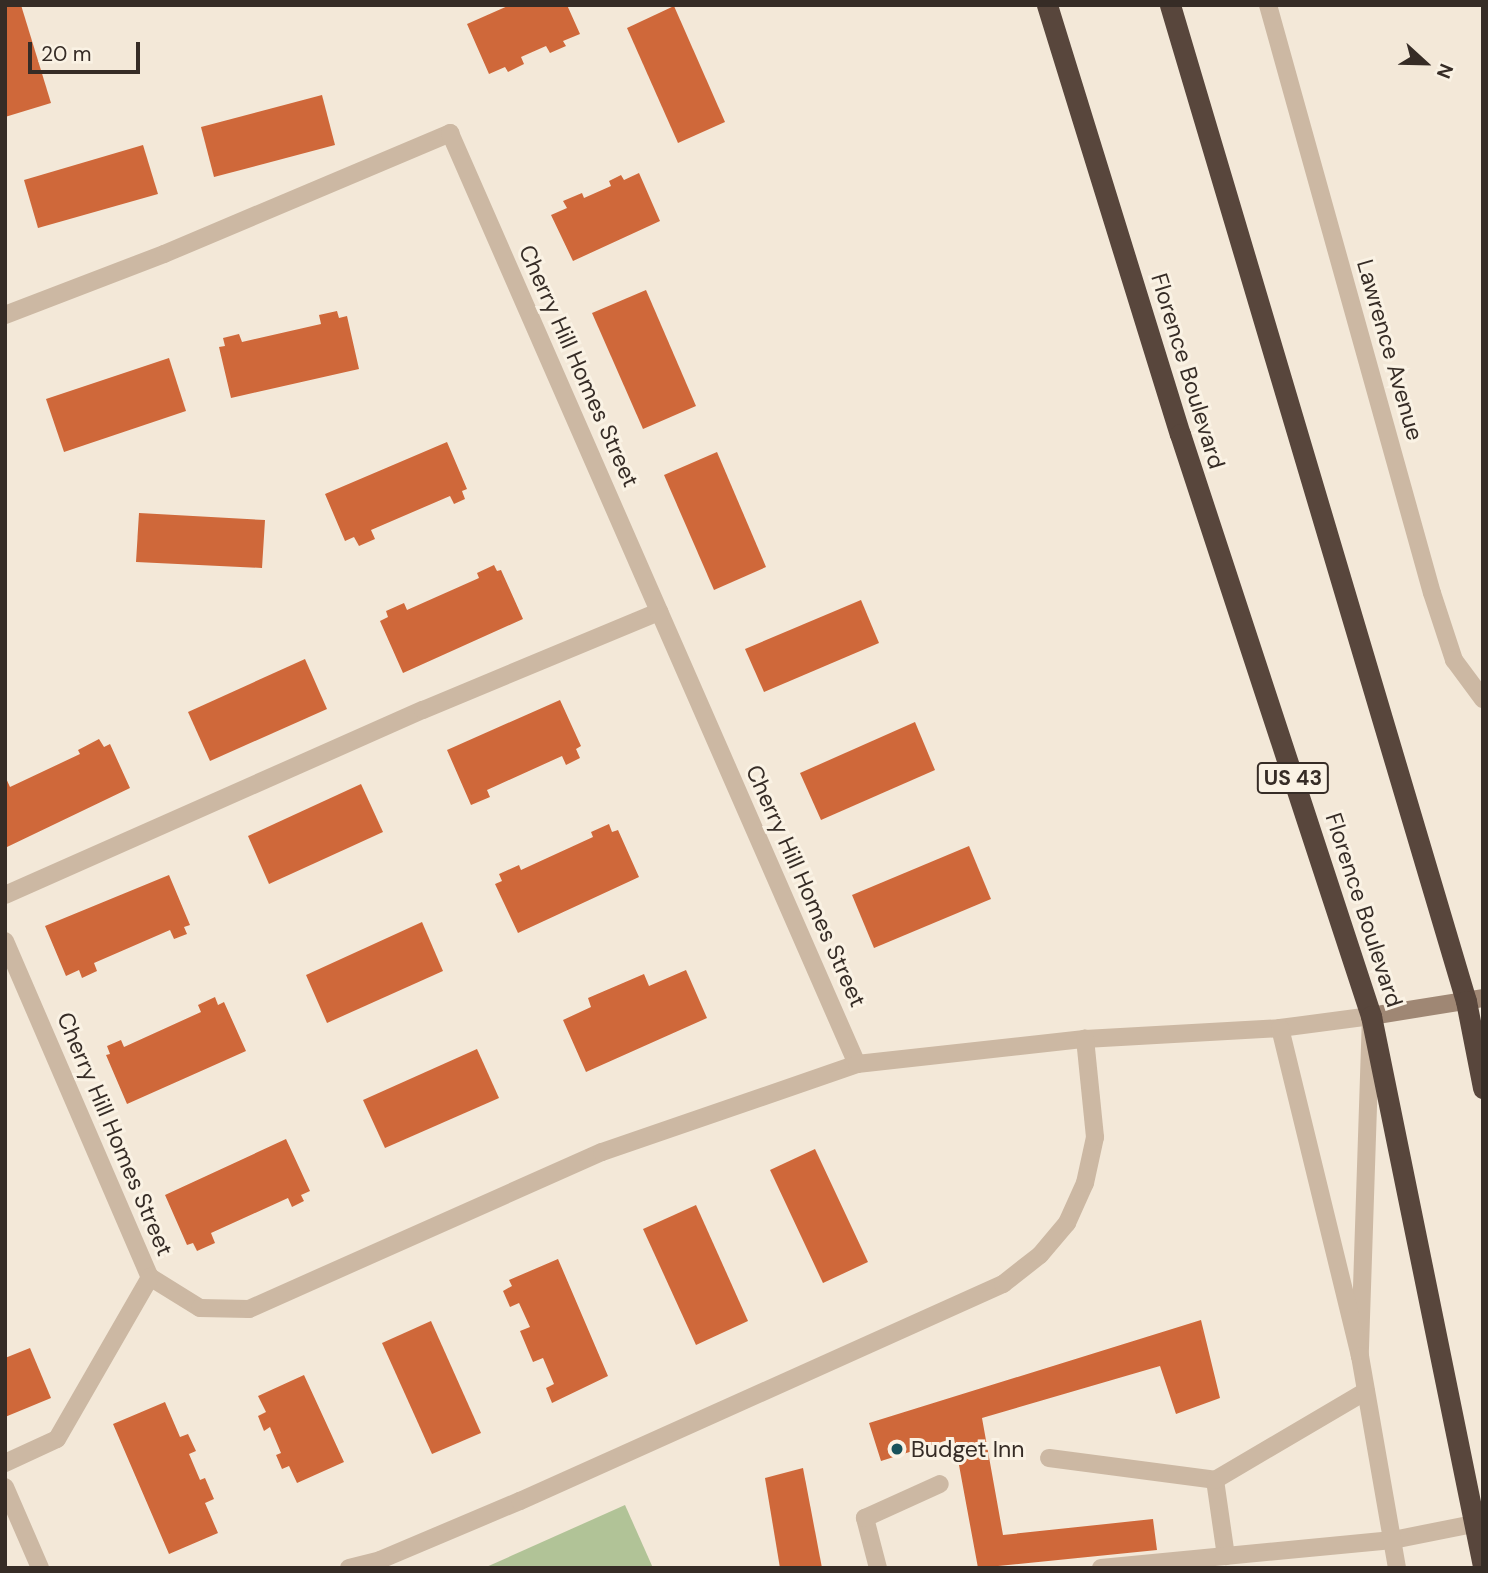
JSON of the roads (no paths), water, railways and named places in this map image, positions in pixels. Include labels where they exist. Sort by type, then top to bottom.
[{"type":"highway","name":"Florence Boulevard","points":[[1047,5],[1180,434],[1371,1016],[1479,1522],[1483,1566]]},
{"type":"highway","points":[[1170,5],[1475,1000],[1483,1088]]},
{"type":"street","name":"Lawrence Avenue","points":[[1268,5],[1432,593],[1454,660],[1483,699]]},
{"type":"street","name":"Cherry Hill Homes Street","points":[[5,315],[164,254],[450,133],[857,1064],[602,1152],[249,1308],[200,1308],[150,1277],[5,941]]},
{"type":"street","points":[[5,895],[423,710],[660,612]]},
{"type":"street","points":[[857,1064],[1085,1040],[1280,1028],[1475,1000]]},
{"type":"street","points":[[1360,1356],[1371,1016]]},
{"type":"street","points":[[1280,1028],[1360,1356],[1397,1568]]},
{"type":"street","points":[[349,1568],[380,1560],[520,1501],[1003,1284],[1040,1255],[1067,1223],[1085,1183],[1095,1138],[1085,1040]]},
{"type":"street","points":[[5,1463],[57,1439],[150,1277]]},
{"type":"street","points":[[1049,1458],[1215,1480],[1366,1391]]},
{"type":"street","points":[[1215,1480],[1226,1556]]},
{"type":"street","points":[[878,1568],[865,1518],[940,1484]]},
{"type":"street","points":[[5,1487],[40,1568]]},
{"type":"street","points":[[1101,1568],[1393,1540],[1479,1522]]},
{"type":"place","name":"Budget Inn","points":[[897,1449]]}]
